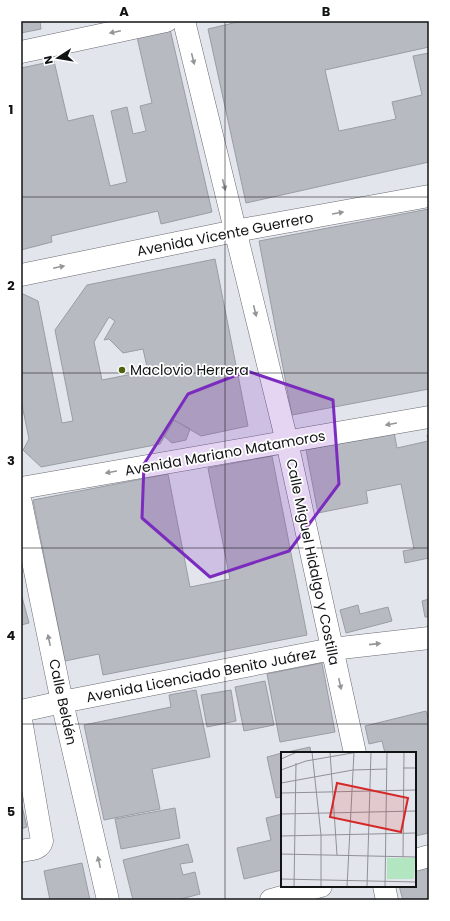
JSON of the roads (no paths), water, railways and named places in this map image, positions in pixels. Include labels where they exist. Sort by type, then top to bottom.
[{"type":"street","points":[[21,52],[166,21]]},
{"type":"street","name":"Calle Miguel Hidalgo y Costilla","points":[[184,21],[287,442],[355,752]]},
{"type":"street","name":"Avenida Vicente Guerrero","points":[[21,275],[236,231],[429,196]]},
{"type":"street","name":"Avenida Mariano Matamoros","points":[[21,488],[429,417]]},
{"type":"street","name":"Calle Beldén","points":[[21,503],[62,702],[108,900]]},
{"type":"street","name":"Avenida Licenciado Benito Juárez","points":[[21,711],[332,649],[429,638]]},
{"type":"street","points":[[21,720],[42,841],[41,845],[38,847],[21,851]]},
{"type":"street","points":[[416,860],[429,856]]},
{"type":"street","points":[[271,900],[317,887]]},
{"type":"street","points":[[384,887],[387,900]]},
{"type":"place","name":"Maclovio Herrera","points":[[122,370]]}]
